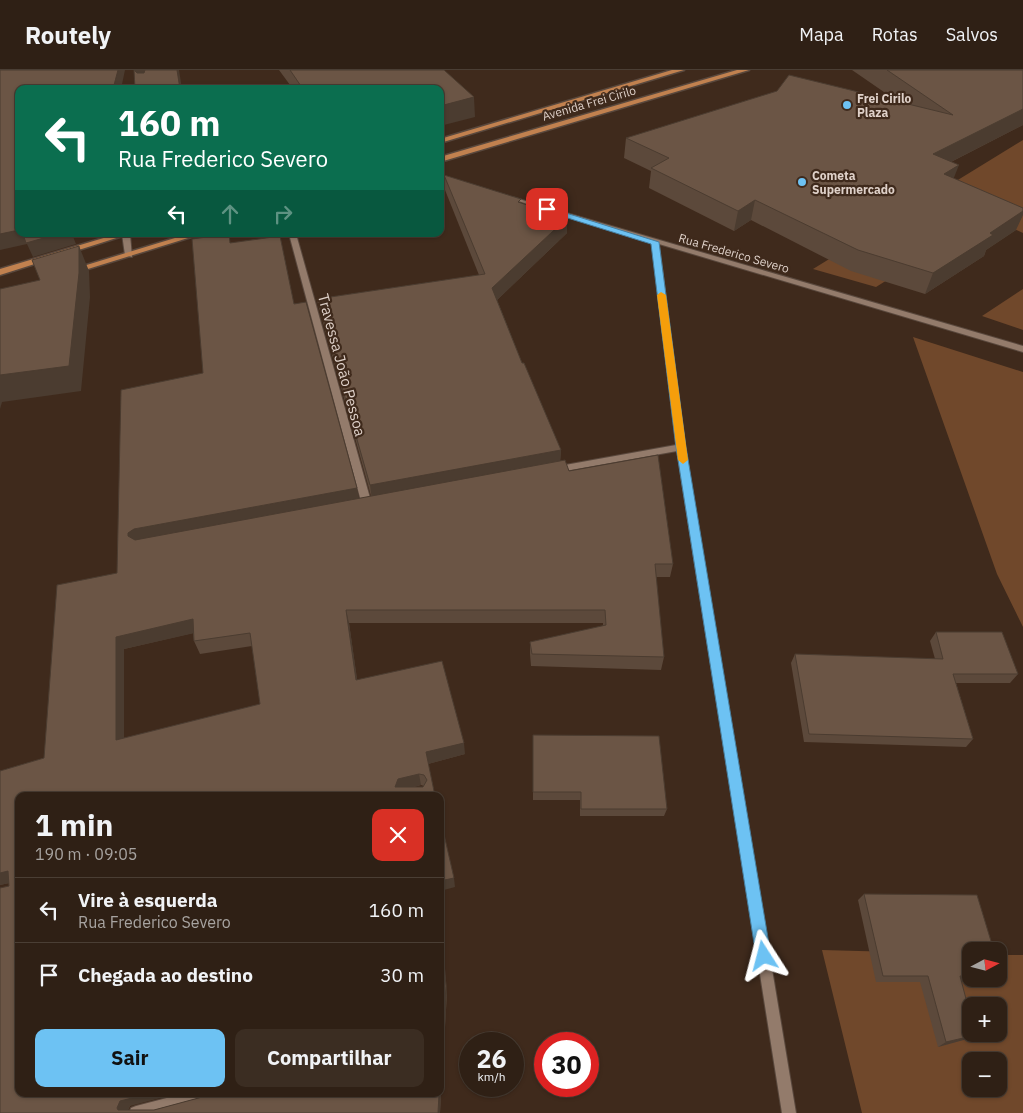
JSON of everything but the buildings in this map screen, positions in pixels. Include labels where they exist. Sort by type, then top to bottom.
[{"type":"main road","name":"Avenida Frei Cirilo","points":[[444,140],[680,70]]},
{"type":"main road","name":"Avenida Frei Cirilo","points":[[444,159],[745,70]]},
{"type":"main road","points":[[0,272],[116,237]]},
{"type":"main road","points":[[67,273],[187,237]]},
{"type":"street","name":"Rua Frederico Severo","points":[[505,196],[655,242],[915,316],[1023,349]]},
{"type":"street","points":[[126,237],[129,255]]},
{"type":"street","name":"Travessa João Pessoa","points":[[293,237],[367,505]]},
{"type":"street","points":[[655,242],[681,447],[789,1113]]},
{"type":"street","points":[[544,472],[681,447]]},
{"type":"street","points":[[136,1113],[197,1097]]},
{"type":"shaded area","points":[[1023,140],[1023,233],[988,217],[876,287],[813,269]]},
{"type":"shaded area","points":[[1023,289],[1023,330],[982,316]]},
{"type":"shaded area","points":[[913,337],[1023,372],[1023,627],[997,574]]},
{"type":"shaded area","points":[[822,950],[962,954],[962,988],[1008,988],[1008,955],[1023,955],[1023,1113],[862,1113]]},
{"type":"slow traffic","points":[[661,295],[683,460]]},
{"type":"place","name":"Frei Cirilo Plaza","points":[[847,105]]},
{"type":"place","name":"Cometa Supermercado","points":[[802,182]]},
{"type":"route","points":[[547,209],[655,242],[681,447],[764,956]]}]
